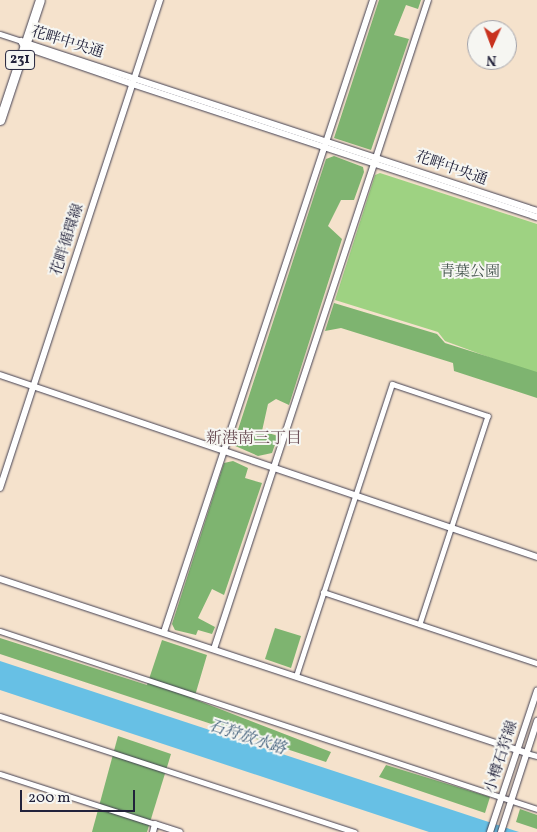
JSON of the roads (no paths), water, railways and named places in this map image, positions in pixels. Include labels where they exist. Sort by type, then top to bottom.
[{"type":"highway","name":"231","points":[[0,120],[24,43],[34,0]]},
{"type":"highway","name":"231","points":[[0,103],[40,0]]},
{"type":"street","name":"花畔循環線","points":[[0,488],[160,0]]},
{"type":"street","points":[[164,632],[373,0]]},
{"type":"street","points":[[214,649],[428,0]]},
{"type":"street","points":[[0,34],[24,43]]},
{"type":"street","name":"花畔中央通","points":[[24,43],[325,144],[537,211]]},
{"type":"street","name":"花畔中央通","points":[[375,160],[537,217]]},
{"type":"street","points":[[0,375],[537,557]]},
{"type":"street","points":[[296,676],[392,384],[488,416],[420,624]]},
{"type":"street","points":[[0,580],[164,632],[537,756]]},
{"type":"street","points":[[323,592],[537,663]]},
{"type":"street","points":[[0,631],[537,809]]},
{"type":"street","name":"小樽石狩線","points":[[490,832],[537,690]]},
{"type":"street","points":[[0,716],[354,832]]},
{"type":"street","name":"小樽石狩線","points":[[501,832],[537,721]]},
{"type":"street","points":[[0,774],[180,832]]},
{"type":"street","points":[[153,832],[155,824]]},
{"type":"water","points":[[0,661],[519,832],[429,832],[0,690]]},
{"type":"district","name":"新港南三丁目","points":[[254,439]]},
{"type":"park label","name":"青葉公園","points":[[470,273]]},
{"type":"water label","name":"石狩放水路","points":[[247,738]]}]
